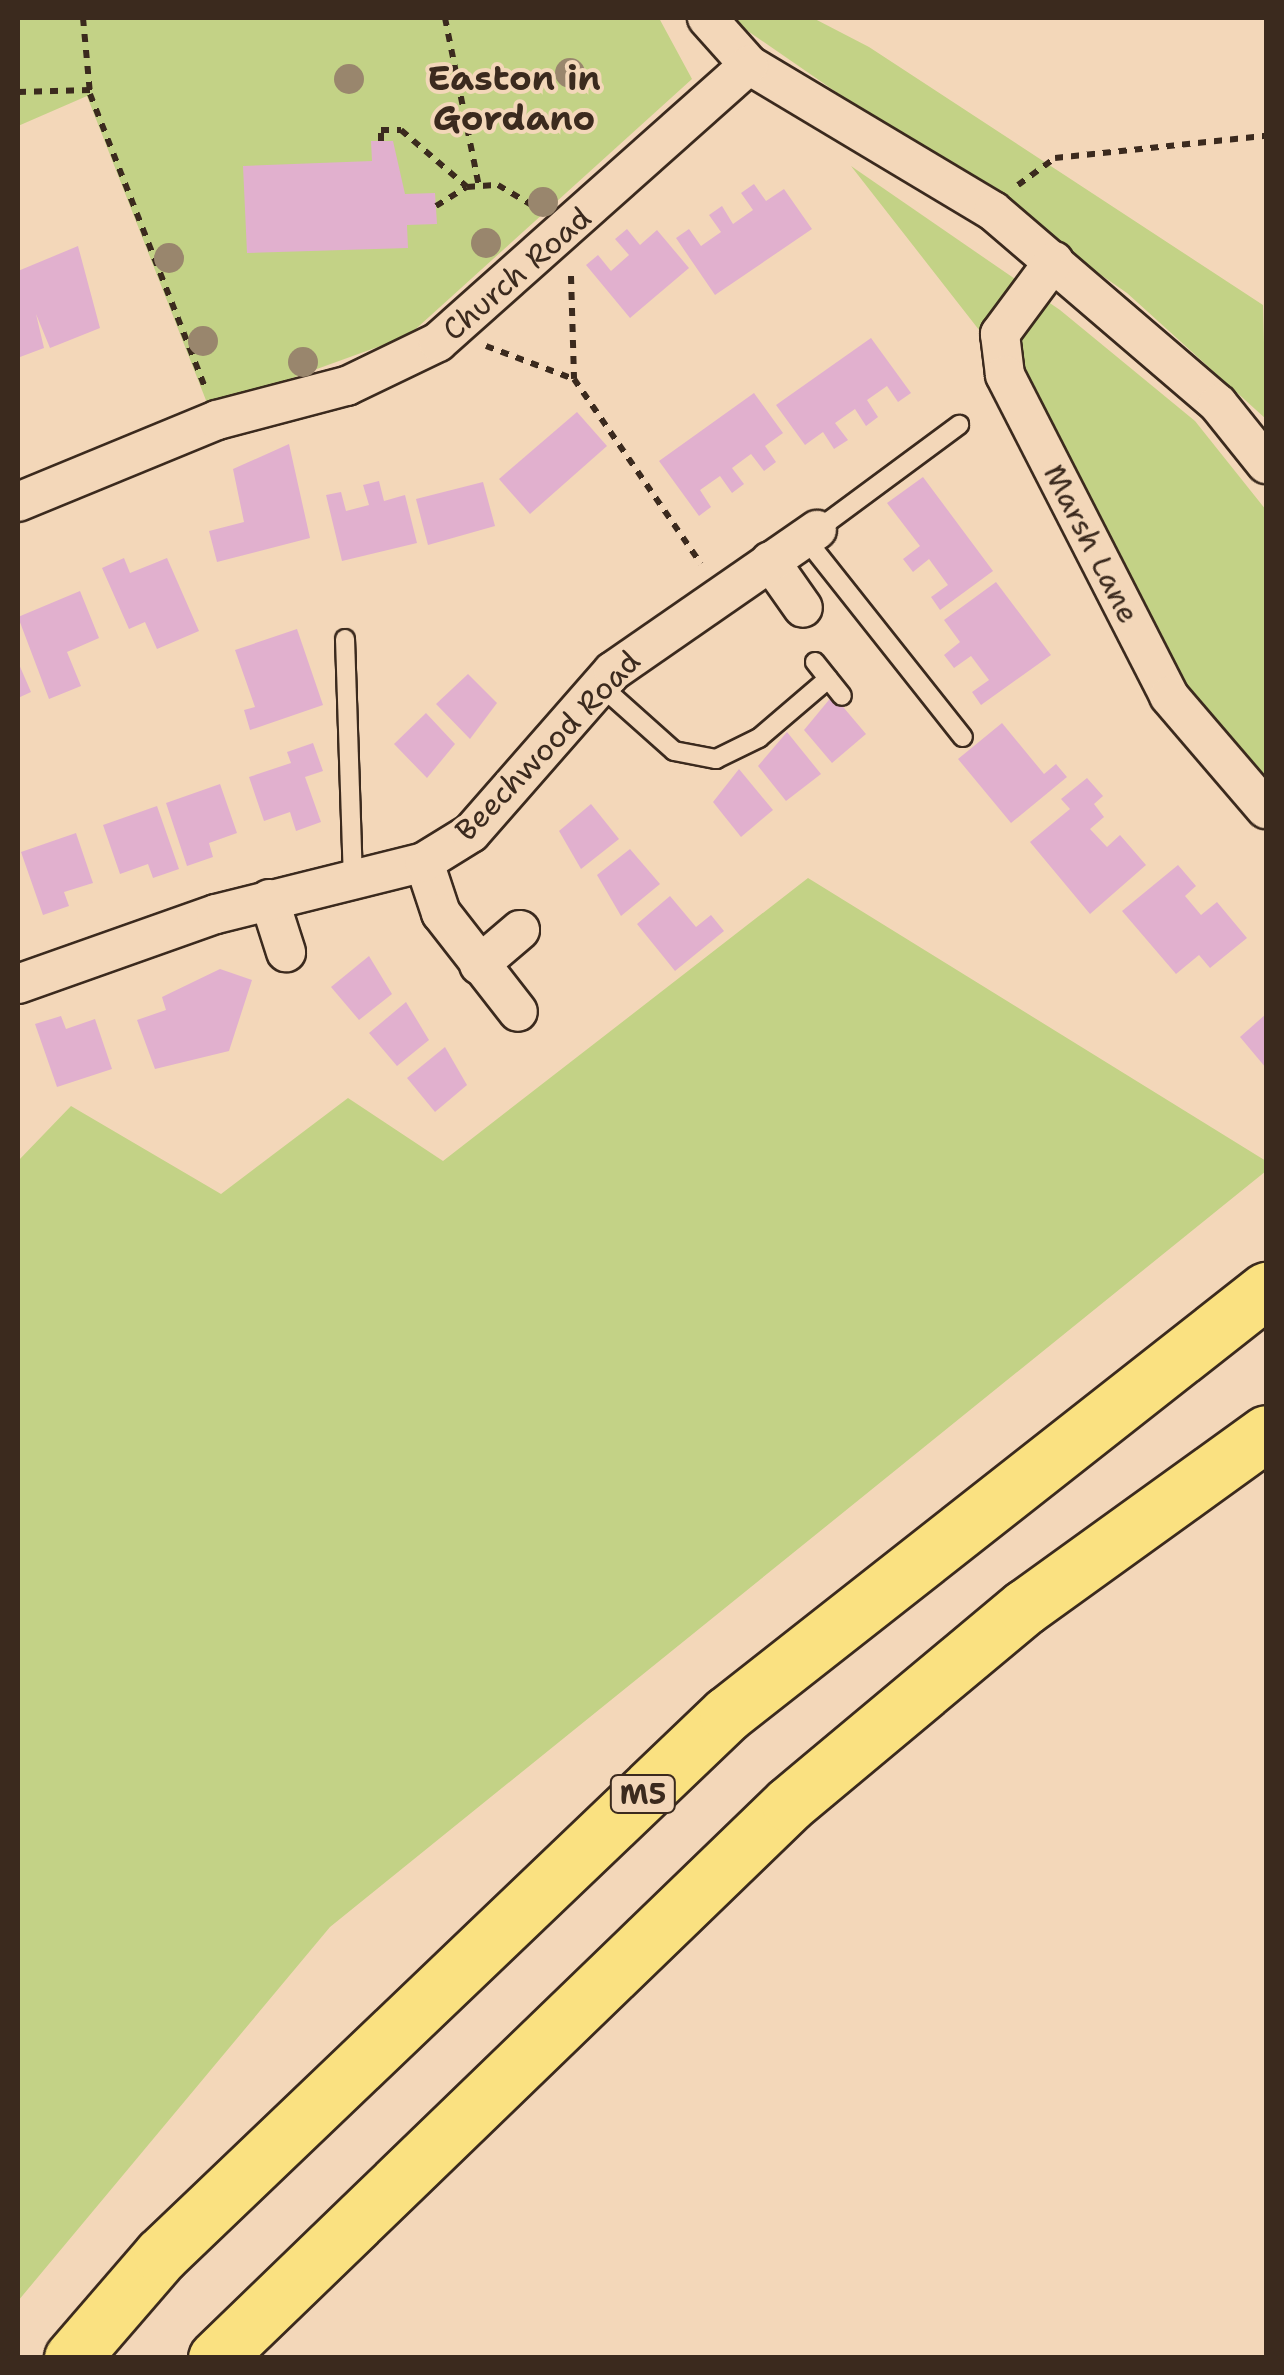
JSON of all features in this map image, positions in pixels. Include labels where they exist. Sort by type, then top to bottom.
[{"type":"highway","name":"M5","points":[[72,2358],[161,2255],[727,1714],[1266,1290]]},
{"type":"highway","points":[[216,2358],[788,1804],[1024,1607],[1266,1433]]},
{"type":"street","points":[[707,18],[749,65],[993,211],[1218,404],[1266,464]]},
{"type":"street","name":"Church Road","points":[[18,502],[217,420],[347,386],[450,332],[749,65]]},
{"type":"street","name":"Marsh Lane","points":[[1054,261],[1000,334],[1005,375],[1169,696],[1266,810]]},
{"type":"street","name":"Beechwood Road","points":[[18,984],[269,899],[424,862],[471,832],[600,685],[721,594],[811,534]]},
{"type":"street","points":[[770,561],[803,608]]},
{"type":"street","points":[[424,862],[441,913],[518,1012]]},
{"type":"street","points":[[269,899],[286,952]]},
{"type":"street","points":[[479,965],[520,930]]},
{"type":"lane","points":[[958,425],[811,534],[964,737]]},
{"type":"lane","points":[[345,638],[353,878]]},
{"type":"lane","points":[[814,662],[842,696]]},
{"type":"lane","points":[[600,685],[674,751],[716,758],[759,738],[828,679]]},
{"type":"path","points":[[83,18],[90,90],[217,420]]},
{"type":"path","points":[[444,18],[479,186]]},
{"type":"path","points":[[18,92],[90,90]]},
{"type":"path","points":[[382,141],[382,130],[401,130],[467,187]]},
{"type":"path","points":[[993,211],[1055,158],[1266,136]]},
{"type":"path","points":[[436,206],[467,187],[479,186],[520,195],[564,234],[574,380],[721,594]]},
{"type":"path","points":[[450,332],[574,380]]},
{"type":"green space","points":[[18,18],[659,18],[692,79],[408,336],[209,408],[87,96],[18,126]]},
{"type":"green space","points":[[729,18],[813,18],[869,47],[1263,305],[1266,419],[1127,293]]},
{"type":"green space","points":[[851,166],[1060,310],[1195,421],[1266,510],[1266,795],[1175,692],[1015,376]]},
{"type":"green space","points":[[808,878],[1266,1161],[1266,1171],[330,1927],[18,2301],[18,1161],[71,1106],[221,1194],[348,1098],[443,1161]]},
{"type":"building","points":[[371,141],[393,141],[405,194],[435,193],[437,224],[407,225],[408,248],[247,253],[243,166],[372,161]]},
{"type":"building","points":[[754,184],[766,201],[784,189],[812,229],[715,295],[676,238],[689,229],[701,246],[721,232],[709,215],[722,206],[733,224],[753,210],[741,193]]},
{"type":"building","points":[[627,229],[640,245],[657,230],[689,268],[630,318],[586,265],[598,255],[611,271],[629,255],[615,239]]},
{"type":"building","points":[[78,246],[100,328],[50,348],[36,314],[44,348],[20,357],[18,271]]},
{"type":"building","points":[[871,338],[911,393],[898,402],[887,386],[867,400],[878,417],[866,426],[855,409],[835,423],[848,440],[834,449],[823,432],[805,445],[776,405]]},
{"type":"building","points":[[754,393],[783,433],[765,446],[776,462],[764,471],[751,454],[732,468],[744,484],[732,493],[720,476],[700,490],[711,507],[699,516],[659,461]]},
{"type":"building","points":[[577,412],[607,446],[530,514],[499,479]]},
{"type":"building","points":[[289,444],[310,538],[217,562],[209,531],[244,522],[233,469]]},
{"type":"building","points":[[923,477],[993,571],[940,610],[931,597],[948,585],[929,559],[913,572],[903,559],[920,546],[887,503]]},
{"type":"building","points":[[379,481],[384,501],[405,495],[417,543],[342,561],[326,495],[341,492],[346,511],[369,505],[363,485]]},
{"type":"building","points":[[483,482],[495,526],[428,545],[416,499]]},
{"type":"building","points":[[124,558],[130,573],[167,558],[199,631],[157,649],[145,622],[129,629],[102,568]]},
{"type":"building","points":[[996,582],[1051,655],[981,705],[972,692],[989,680],[971,656],[954,668],[944,655],[960,642],[944,620]]},
{"type":"building","points":[[80,591],[99,638],[67,652],[81,686],[49,699],[18,617]]},
{"type":"building","points":[[297,629],[323,705],[250,730],[244,710],[255,707],[235,650]]},
{"type":"building","points":[[18,662],[31,692],[18,698]]},
{"type":"building","points":[[468,674],[497,703],[470,739],[436,704]]},
{"type":"building","points":[[833,695],[866,734],[832,763],[804,730]]},
{"type":"building","points":[[426,713],[455,744],[427,778],[394,744]]},
{"type":"building","points":[[1002,723],[1044,774],[1056,764],[1067,777],[1011,823],[958,759]]},
{"type":"building","points":[[787,732],[821,774],[786,801],[758,766]]},
{"type":"building","points":[[313,743],[323,771],[305,777],[321,822],[296,831],[290,812],[264,821],[249,777],[291,763],[287,752]]},
{"type":"building","points":[[739,769],[773,810],[741,837],[713,802]]},
{"type":"building","points":[[1087,778],[1103,796],[1094,804],[1104,817],[1090,829],[1107,847],[1120,835],[1146,865],[1090,914],[1030,842],[1070,809],[1061,799]]},
{"type":"building","points":[[220,784],[237,833],[209,843],[213,857],[187,866],[166,803]]},
{"type":"building","points":[[591,804],[619,839],[581,869],[559,831]]},
{"type":"building","points":[[157,806],[179,869],[153,878],[148,864],[120,874],[103,825]]},
{"type":"building","points":[[76,833],[93,883],[64,892],[69,906],[43,915],[21,852]]},
{"type":"building","points":[[630,849],[660,884],[621,916],[597,875]]},
{"type":"building","points":[[1178,865],[1196,886],[1185,896],[1201,915],[1217,902],[1247,938],[1210,968],[1199,955],[1176,974],[1122,911]]},
{"type":"building","points":[[670,896],[696,927],[711,915],[724,931],[675,971],[637,924]]},
{"type":"building","points":[[369,956],[392,994],[359,1020],[331,987]]},
{"type":"building","points":[[220,969],[252,980],[229,1051],[155,1069],[137,1020],[166,1010],[162,997]]},
{"type":"building","points":[[406,1002],[429,1040],[397,1066],[369,1033]]},
{"type":"building","points":[[1266,1014],[1266,1068],[1240,1037]]},
{"type":"building","points":[[61,1016],[66,1029],[95,1019],[112,1069],[57,1087],[35,1024]]},
{"type":"building","points":[[445,1047],[467,1085],[435,1112],[407,1078]]},
{"type":"district","name":"Easton in Gordano","points":[[514,98]]}]
